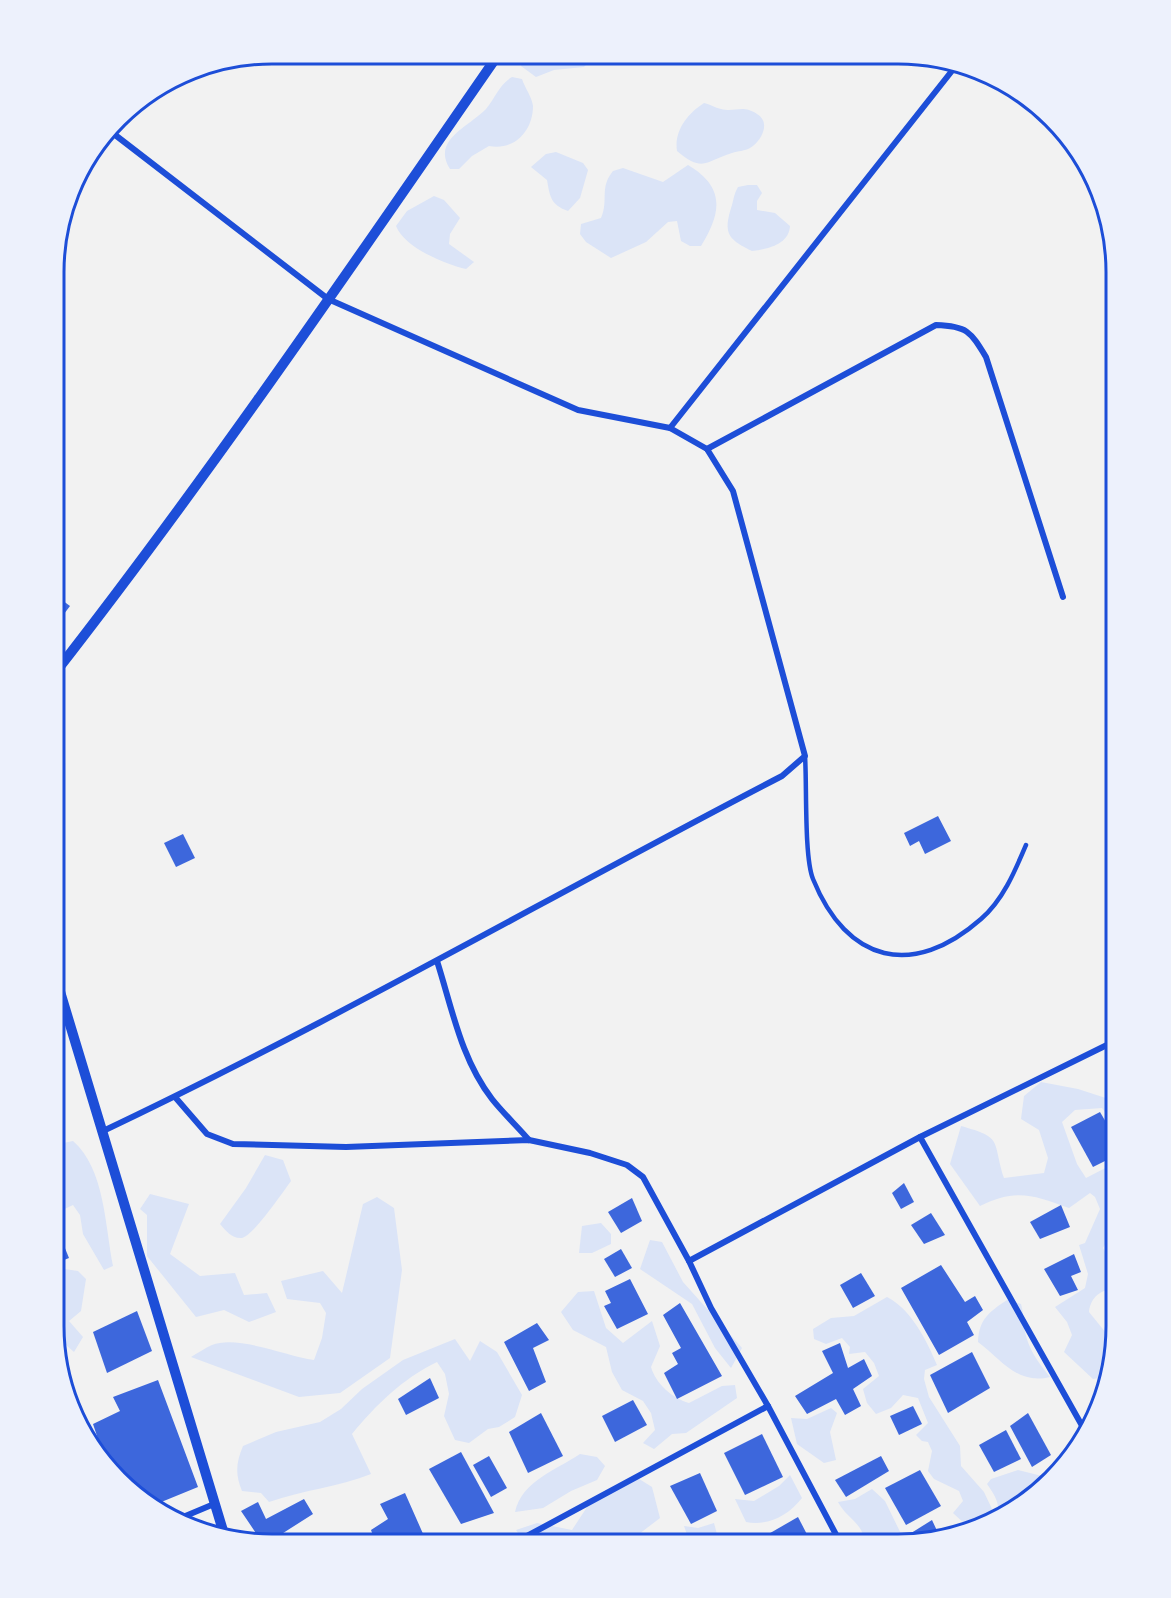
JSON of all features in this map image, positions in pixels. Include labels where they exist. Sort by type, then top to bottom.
[{"type":"street","points":[[64,662],[100,616],[328,299],[492,64]]},
{"type":"street","points":[[670,428],[952,72]]},
{"type":"street","points":[[102,1132],[175,1097],[437,961],[782,776],[805,756],[733,491],[707,449],[670,428],[578,410],[328,299],[116,135]]},
{"type":"street","points":[[707,449],[936,325],[960,326],[972,334],[986,357],[1063,597]]},
{"type":"street","points":[[437,961],[457,1031],[473,1066],[490,1097],[529,1140]]},
{"type":"street","points":[[64,1005],[222,1527]]},
{"type":"street","points":[[689,1261],[920,1137],[1106,1045]]},
{"type":"street","points":[[175,1097],[207,1134],[233,1144],[346,1147],[529,1140],[590,1153],[627,1165],[643,1177],[689,1261],[711,1308],[768,1406],[836,1534]]},
{"type":"street","points":[[920,1137],[1081,1424]]},
{"type":"street","points":[[531,1534],[768,1406]]},
{"type":"street","points":[[187,1515],[214,1504]]},
{"type":"lane","points":[[805,756],[812,876],[828,912],[852,939],[873,951],[905,956],[950,943],[983,918],[1000,897],[1015,872],[1026,845]]},
{"type":"shaded area","points":[[522,64],[587,64],[584,67],[554,70],[536,77],[521,66]]},
{"type":"shaded area","points":[[512,77],[522,79],[533,106],[530,124],[526,131],[514,142],[498,147],[489,146],[472,156],[459,169],[450,169],[445,159],[445,150],[449,142],[455,134],[486,109],[501,87]]},
{"type":"shaded area","points":[[704,103],[721,109],[743,109],[757,114],[764,122],[758,141],[748,149],[705,163],[700,164],[686,158],[677,151],[680,130],[692,112]]},
{"type":"shaded area","points":[[556,152],[583,163],[588,170],[580,198],[568,211],[555,203],[550,196],[547,180],[531,167],[546,154]]},
{"type":"shaded area","points":[[688,165],[709,182],[716,201],[713,222],[701,246],[690,246],[681,241],[677,221],[668,222],[646,242],[611,258],[586,242],[580,234],[581,224],[601,218],[606,183],[613,171],[623,168],[663,182]]},
{"type":"shaded area","points":[[757,185],[762,193],[757,201],[757,210],[775,213],[790,226],[789,232],[782,241],[765,249],[752,251],[737,243],[729,234],[729,215],[736,192],[738,187]]},
{"type":"shaded area","points":[[434,196],[444,200],[460,218],[450,234],[449,244],[474,262],[466,269],[436,259],[416,248],[400,234],[396,226],[407,211]]},
{"type":"shaded area","points":[[1041,1082],[1078,1089],[1106,1098],[1106,1114],[1102,1108],[1075,1110],[1062,1122],[1077,1164],[1086,1178],[1106,1168],[1106,1242],[1103,1248],[1106,1254],[1106,1290],[1094,1298],[1089,1312],[1106,1333],[1099,1378],[1093,1379],[1064,1352],[1072,1335],[1067,1322],[1055,1307],[1085,1288],[1088,1274],[1079,1245],[1085,1243],[1100,1209],[1095,1197],[1090,1193],[1069,1208],[1024,1195],[992,1200],[980,1206],[950,1164],[961,1126],[984,1134],[994,1142],[1004,1178],[1044,1173],[1048,1158],[1039,1130],[1021,1119],[1024,1096]]},
{"type":"shaded area","points":[[73,1141],[84,1153],[98,1182],[113,1266],[104,1270],[83,1234],[80,1215],[73,1205],[64,1209],[64,1143]]},
{"type":"shaded area","points":[[265,1155],[283,1160],[291,1181],[253,1230],[242,1238],[235,1237],[220,1224],[246,1188]]},
{"type":"shaded area","points":[[150,1194],[189,1204],[170,1254],[200,1276],[235,1273],[244,1295],[267,1293],[276,1312],[249,1322],[224,1310],[196,1317],[147,1256],[147,1215],[140,1209]]},
{"type":"shaded area","points":[[377,1197],[394,1208],[402,1270],[390,1358],[340,1393],[299,1397],[191,1357],[212,1345],[235,1343],[314,1360],[322,1338],[326,1313],[320,1303],[287,1299],[281,1281],[323,1271],[342,1293],[363,1204]]},
{"type":"shaded area","points":[[601,1223],[611,1234],[611,1244],[592,1253],[579,1253],[582,1226]]},
{"type":"shaded area","points":[[650,1240],[662,1242],[683,1282],[742,1348],[731,1368],[715,1348],[692,1304],[640,1269]]},
{"type":"shaded area","points":[[64,1269],[78,1271],[86,1279],[81,1311],[69,1321],[83,1337],[74,1352],[66,1345],[65,1339]]},
{"type":"shaded area","points":[[594,1291],[606,1328],[623,1343],[652,1321],[660,1346],[651,1367],[661,1385],[671,1394],[689,1403],[722,1386],[735,1385],[737,1398],[686,1433],[672,1434],[654,1449],[643,1443],[655,1430],[651,1413],[643,1401],[622,1390],[612,1372],[606,1347],[573,1330],[561,1312],[578,1292]]},
{"type":"shaded area","points":[[887,1297],[896,1302],[911,1317],[937,1365],[925,1370],[924,1379],[929,1397],[960,1446],[961,1466],[984,1492],[992,1509],[991,1511],[963,1522],[953,1513],[963,1501],[959,1491],[934,1479],[928,1471],[932,1451],[928,1442],[922,1441],[916,1435],[928,1423],[918,1398],[903,1395],[891,1408],[876,1414],[867,1403],[863,1389],[879,1376],[874,1363],[865,1352],[849,1354],[850,1347],[842,1338],[826,1344],[814,1339],[813,1329],[831,1318],[854,1316]]},
{"type":"shaded area","points":[[1007,1300],[1021,1304],[1029,1345],[1050,1377],[1038,1379],[1019,1374],[978,1342],[980,1327],[986,1317]]},
{"type":"shaded area","points":[[455,1339],[470,1361],[480,1341],[497,1352],[522,1395],[515,1417],[499,1427],[488,1429],[469,1443],[455,1440],[444,1416],[449,1394],[445,1374],[437,1362],[412,1376],[390,1394],[352,1434],[371,1474],[269,1502],[261,1493],[242,1491],[237,1468],[243,1446],[276,1432],[320,1422],[341,1409],[362,1389],[403,1360]]},
{"type":"shaded area","points":[[831,1408],[837,1413],[830,1432],[836,1460],[824,1463],[797,1444],[791,1418],[807,1419]]},
{"type":"shaded area","points":[[580,1454],[597,1457],[605,1466],[597,1480],[571,1491],[543,1508],[515,1512],[519,1501],[532,1484]]},
{"type":"shaded area","points":[[1018,1470],[1042,1476],[998,1508],[987,1484],[991,1479]]},
{"type":"shaded area","points":[[790,1475],[802,1498],[784,1515],[770,1521],[746,1522],[735,1499],[754,1501],[779,1486]]},
{"type":"shaded area","points":[[636,1477],[652,1487],[660,1518],[639,1534],[519,1534],[516,1530],[537,1523],[572,1530],[593,1498]]},
{"type":"shaded area","points":[[872,1489],[885,1501],[901,1534],[862,1534],[838,1502],[855,1499]]},
{"type":"shaded area","points":[[714,1523],[717,1534],[687,1534],[684,1526],[698,1528]]},
{"type":"building","points":[[64,602],[70,606],[64,614]]},
{"type":"building","points":[[938,816],[951,841],[925,854],[919,841],[910,846],[904,833]]},
{"type":"building","points":[[183,834],[195,858],[176,867],[164,843]]},
{"type":"building","points":[[1100,1112],[1106,1122],[1106,1160],[1093,1167],[1071,1127]]},
{"type":"building","points":[[904,1183],[914,1202],[901,1209],[892,1193]]},
{"type":"building","points":[[632,1198],[642,1221],[621,1233],[608,1212]]},
{"type":"building","points":[[1061,1205],[1070,1227],[1040,1239],[1030,1222]]},
{"type":"building","points":[[931,1213],[945,1235],[924,1244],[911,1225]]},
{"type":"building","points":[[64,1246],[69,1258],[64,1260]]},
{"type":"building","points":[[621,1249],[632,1268],[615,1277],[604,1259]]},
{"type":"building","points":[[1074,1254],[1081,1272],[1071,1276],[1078,1290],[1060,1296],[1044,1269]]},
{"type":"building","points":[[941,1265],[965,1302],[975,1296],[983,1310],[967,1322],[974,1335],[939,1355],[901,1288]]},
{"type":"building","points":[[861,1273],[875,1296],[853,1308],[840,1285]]},
{"type":"building","points":[[630,1279],[648,1314],[617,1329],[604,1306],[611,1303],[605,1291]]},
{"type":"building","points":[[680,1303],[722,1376],[677,1399],[664,1373],[678,1364],[672,1353],[681,1348],[663,1315]]},
{"type":"building","points":[[137,1311],[152,1351],[107,1373],[93,1332]]},
{"type":"building","points":[[537,1323],[549,1340],[533,1348],[546,1382],[529,1391],[504,1342]]},
{"type":"building","points":[[840,1343],[848,1368],[864,1359],[872,1376],[853,1389],[861,1406],[845,1415],[836,1399],[807,1414],[795,1396],[833,1373],[822,1351]]},
{"type":"building","points":[[972,1352],[990,1388],[948,1413],[930,1375]]},
{"type":"building","points":[[430,1378],[439,1398],[406,1415],[398,1399]]},
{"type":"building","points":[[158,1380],[198,1487],[163,1502],[126,1472],[97,1436],[93,1424],[120,1411],[113,1397]]},
{"type":"building","points":[[633,1400],[647,1425],[615,1442],[602,1416]]},
{"type":"building","points":[[913,1406],[922,1424],[899,1435],[890,1416]]},
{"type":"building","points":[[541,1413],[563,1456],[528,1473],[509,1432]]},
{"type":"building","points":[[1028,1413],[1051,1455],[1032,1467],[1010,1426]]},
{"type":"building","points":[[1006,1430],[1021,1459],[994,1472],[979,1445]]},
{"type":"building","points":[[762,1434],[783,1477],[745,1495],[724,1453]]},
{"type":"building","points":[[461,1452],[494,1513],[461,1524],[429,1469]]},
{"type":"building","points":[[489,1456],[507,1488],[491,1497],[473,1465]]},
{"type":"building","points":[[881,1456],[889,1471],[846,1497],[835,1480]]},
{"type":"building","points":[[920,1470],[941,1506],[906,1525],[885,1488]]},
{"type":"building","points":[[700,1473],[717,1511],[691,1524],[670,1486]]},
{"type":"building","points":[[405,1493],[423,1534],[372,1534],[371,1530],[388,1519],[380,1504]]},
{"type":"building","points":[[304,1499],[313,1514],[282,1534],[273,1534],[256,1533],[241,1511],[258,1502],[266,1519]]},
{"type":"building","points":[[798,1517],[807,1534],[768,1534]]},
{"type":"building","points":[[932,1520],[936,1530],[925,1532],[911,1533]]}]
